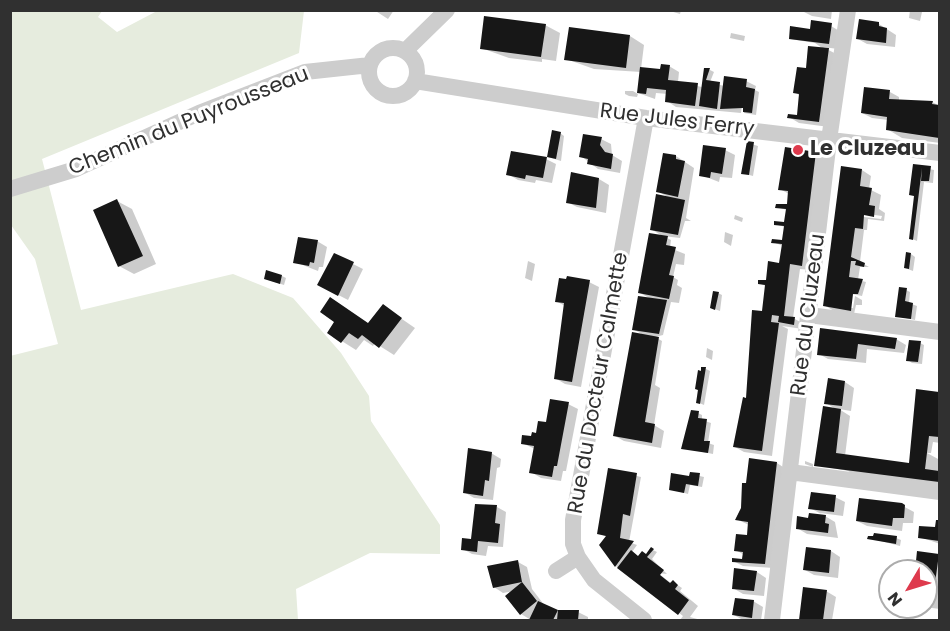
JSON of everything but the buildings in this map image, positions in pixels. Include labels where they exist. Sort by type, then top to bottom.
[{"type":"street","points":[[405,51],[447,10]]},
{"type":"street","name":"Rue du Cluzeau","points":[[772,621],[830,140],[848,10]]},
{"type":"street","points":[[387,48],[405,51],[416,64],[415,81],[402,94],[386,95],[373,84],[370,77],[370,65],[374,57],[387,48]]},
{"type":"street","name":"Chemin du Puyrousseau","points":[[10,189],[76,169],[199,113],[305,72],[370,65]]},
{"type":"street","name":"Rue Jules Ferry","points":[[415,81],[646,118],[939,153]]},
{"type":"street","name":"Rue du Docteur Calmette","points":[[644,621],[594,580],[578,557],[573,544],[573,520],[646,118]]},
{"type":"street","points":[[809,315],[939,332]]},
{"type":"street","points":[[790,472],[939,492]]},
{"type":"street","points":[[556,572],[578,557]]},
{"type":"shaded area","points":[[11,11],[102,11],[98,17],[117,32],[157,11],[304,11],[299,53],[42,159],[81,310],[233,274],[293,298],[341,353],[369,396],[371,421],[440,525],[440,554],[370,553],[296,589],[298,620],[11,620],[10,356],[58,344],[35,259],[11,225]]},
{"type":"place","name":"Le Cluzeau","points":[[798,150]]}]
